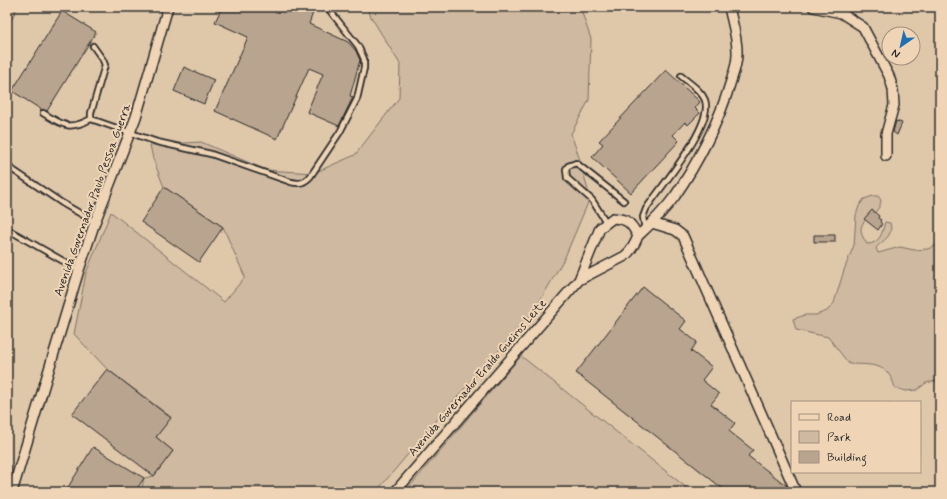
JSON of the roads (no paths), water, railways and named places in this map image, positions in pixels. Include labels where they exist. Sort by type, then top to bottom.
[{"type":"street","name":"Avenida Governador Paulo Pessoa Guerra","points":[[12,492],[79,270],[95,222],[130,133],[168,7]]},
{"type":"street","name":"Avenida Governador Eraldo Gueiros Leite","points":[[579,280],[626,256],[632,249],[641,233],[652,223],[674,197],[688,177],[717,119],[726,98],[735,70],[737,42],[729,7]]},
{"type":"street","points":[[813,7],[841,13],[863,26],[889,76],[893,89],[894,105],[886,134],[886,156]]},
{"type":"street","points":[[606,222],[612,218],[628,221],[641,233]]},
{"type":"street","name":"Avenida Governador Eraldo Gueiros Leite","points":[[395,492],[579,280],[600,228],[606,222]]},
{"type":"street","points":[[652,223],[675,230],[683,236],[796,492]]},
{"type":"lane","points":[[43,113],[68,126],[81,124],[91,119],[157,142],[211,154],[297,184],[303,183],[310,177],[340,132],[357,99],[364,68],[364,59],[358,46],[327,7]]},
{"type":"lane","points":[[91,119],[91,113],[105,65],[93,46]]},
{"type":"lane","points":[[641,233],[643,217],[646,209],[680,163],[696,138],[705,113],[706,102],[702,95],[681,76]]},
{"type":"lane","points":[[606,222],[592,200],[567,178],[566,169],[568,166],[576,163],[624,201]]},
{"type":"lane","points":[[7,166],[95,222]]},
{"type":"lane","points":[[7,228],[79,270]]}]
